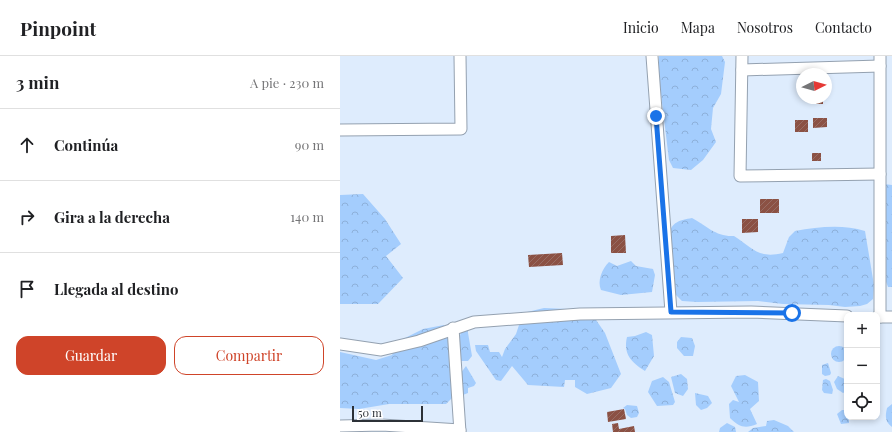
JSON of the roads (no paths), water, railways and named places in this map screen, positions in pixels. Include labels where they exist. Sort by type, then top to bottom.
[{"type":"street","points":[[340,130],[461,129],[460,56]]},
{"type":"street","points":[[652,56],[671,312]]},
{"type":"street","points":[[742,56],[740,176],[880,174]]},
{"type":"street","points":[[742,70],[880,61],[878,312]]},
{"type":"street","points":[[340,344],[381,350],[419,341],[474,322],[580,314],[751,312],[844,316]]},
{"type":"street","points":[[880,317],[892,317]]},
{"type":"street","points":[[340,426],[382,425],[460,431],[453,328]]}]
